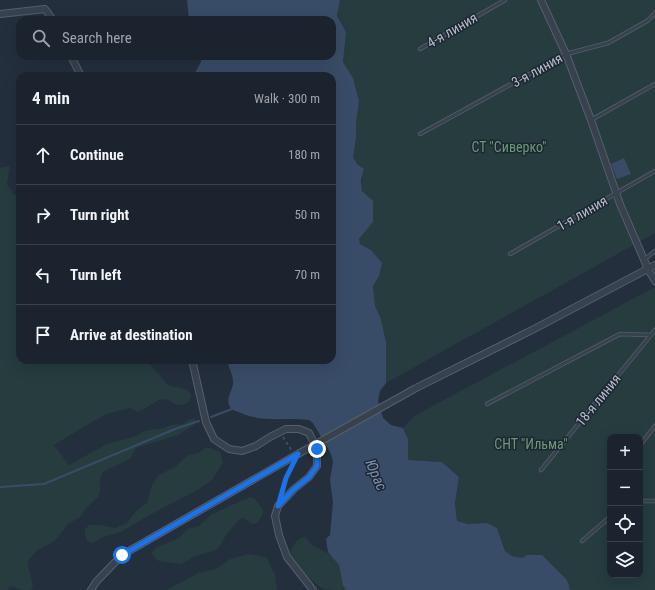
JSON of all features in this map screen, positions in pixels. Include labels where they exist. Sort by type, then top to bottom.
[{"type":"street","points":[[540,0],[566,54],[616,193],[644,260],[655,281]]},
{"type":"street","points":[[0,14],[45,9],[50,16]]},
{"type":"street","points":[[73,60],[79,72]]},
{"type":"street","points":[[91,590],[96,582],[122,555],[295,453],[417,387],[536,328],[655,265]]},
{"type":"street","points":[[193,364],[206,422],[214,439],[229,449],[242,451],[256,446],[270,437],[286,430],[299,429],[308,434],[317,449],[317,466],[309,477],[294,489],[278,506],[275,516],[278,535],[287,557],[313,590]]},
{"type":"lane","name":"4-я линия","points":[[420,49],[505,0]]},
{"type":"lane","name":"3-я линия","points":[[420,134],[566,54],[608,43],[647,21],[655,13]]},
{"type":"lane","points":[[591,120],[655,84]]},
{"type":"lane","name":"1-я линия","points":[[510,254],[655,171]]},
{"type":"lane","points":[[644,260],[655,251]]},
{"type":"lane","name":"18-я линия","points":[[541,470],[655,330]]},
{"type":"lane","points":[[487,404],[620,334],[650,335]]},
{"type":"lane","points":[[643,441],[655,426]]},
{"type":"lane","points":[[643,501],[655,501]]},
{"type":"lane","points":[[582,541],[607,520]]},
{"type":"path","points":[[282,492],[295,453],[284,439]]},
{"type":"green space","name":"СТ \"Сиверко\"","points":[[340,0],[655,0],[655,233],[386,383],[386,342],[381,319],[375,307],[373,286],[379,276],[371,250],[360,244],[359,239],[373,222],[362,190],[362,176],[364,169],[357,164],[353,157],[359,101],[353,78],[343,62],[346,32],[337,16]]},
{"type":"green space","points":[[10,166],[7,184],[16,196],[16,364],[150,364],[169,386],[187,390],[191,395],[190,401],[185,404],[178,405],[163,399],[138,412],[130,408],[109,413],[90,423],[54,445],[69,465],[107,444],[133,437],[145,431],[183,424],[195,418],[195,424],[178,435],[136,448],[130,459],[103,472],[100,478],[100,490],[98,497],[88,506],[80,517],[68,524],[55,541],[37,550],[28,561],[33,586],[31,590],[22,590],[9,586],[8,590],[0,590],[0,168]]},
{"type":"green space","name":"СНТ \"Ильма\"","points":[[655,287],[655,590],[570,590],[567,580],[522,558],[512,556],[505,551],[497,528],[487,523],[468,524],[457,521],[455,503],[459,477],[442,462],[408,460],[408,439],[403,428],[414,416]]},
{"type":"green space","points":[[205,448],[210,448],[220,452],[223,462],[213,479],[199,489],[121,532],[103,537],[93,543],[87,541],[85,529],[89,525],[100,525],[115,528],[126,524],[137,510],[147,503],[152,485],[159,475],[175,467],[188,455],[199,453]]},
{"type":"green space","points":[[250,497],[255,499],[263,510],[262,516],[257,523],[252,524],[243,518],[238,521],[216,550],[195,556],[181,564],[159,561],[155,558],[152,553],[155,548],[179,538],[187,529],[199,526],[212,514]]},
{"type":"green space","points":[[305,537],[315,547],[330,554],[336,560],[339,565],[343,584],[346,590],[324,589],[310,578],[292,557],[290,553],[292,547],[299,539]]},
{"type":"green space","points":[[248,554],[267,558],[275,575],[277,590],[167,590],[198,573],[216,569],[230,559]]},
{"type":"water","name":"Юрас","points":[[187,0],[340,0],[337,16],[346,32],[343,62],[353,78],[359,101],[353,157],[357,164],[364,169],[361,180],[362,191],[373,201],[373,222],[359,239],[360,244],[371,250],[382,263],[379,276],[373,286],[375,306],[381,319],[386,342],[386,383],[380,391],[378,401],[383,418],[391,425],[403,428],[408,439],[408,460],[442,462],[459,477],[455,503],[457,521],[468,524],[487,523],[497,528],[505,551],[512,556],[522,558],[527,555],[542,555],[567,580],[570,590],[346,590],[343,585],[339,565],[328,552],[326,539],[330,535],[333,502],[330,480],[333,462],[331,454],[313,423],[309,420],[300,419],[266,419],[249,416],[231,408],[228,402],[233,384],[233,378],[228,364],[336,364],[336,72],[195,72],[201,60],[336,60],[336,16],[189,16]]},
{"type":"water","points":[[624,158],[631,174],[617,179],[611,164]]},
{"type":"waterway","points":[[211,417],[232,409]]},
{"type":"waterway","points":[[0,487],[44,484],[175,429],[199,421]]},
{"type":"route","points":[[122,555],[298,454],[286,478],[278,506],[294,489],[309,477],[317,466],[317,449]]}]
